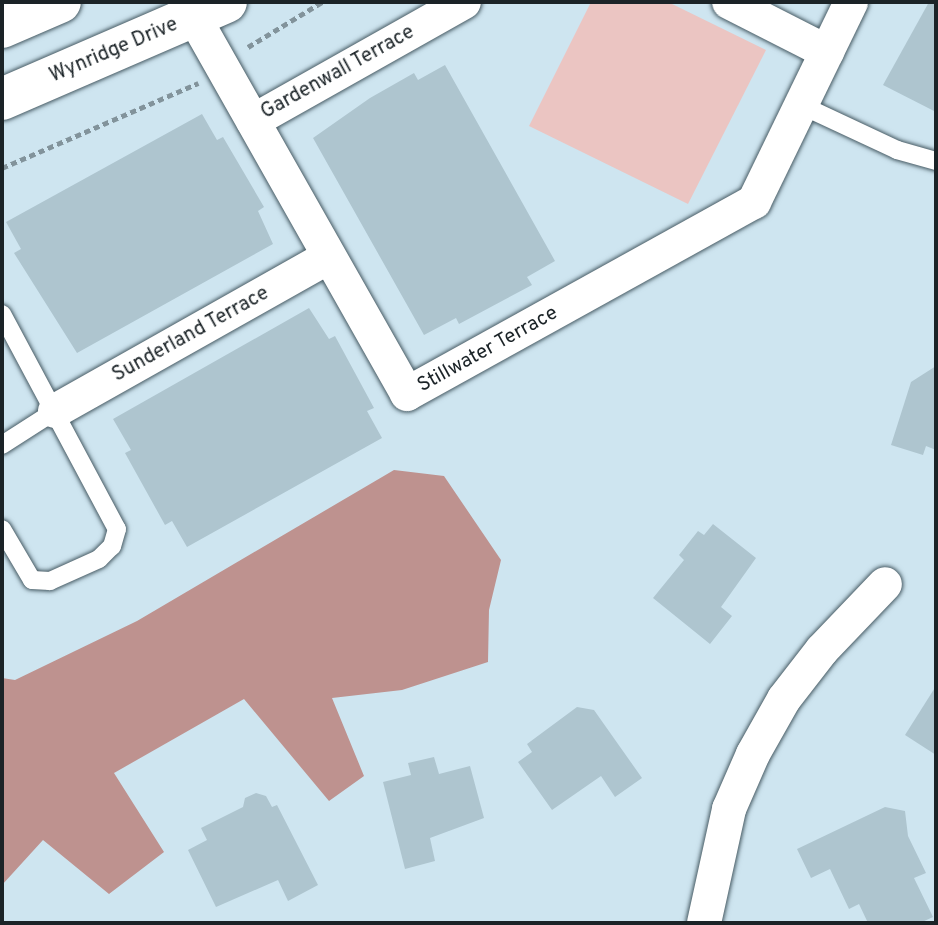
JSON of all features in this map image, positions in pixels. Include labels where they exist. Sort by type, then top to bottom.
[{"type":"street","points":[[2,27],[60,2]]},
{"type":"street","name":"Gardenwall Terrace","points":[[253,121],[464,2]]},
{"type":"street","points":[[729,2],[827,52]]},
{"type":"street","name":"Stillwater Terrace","points":[[210,9],[223,61],[253,121],[327,258],[407,394],[754,202],[851,2]]},
{"type":"street","name":"Wynridge Drive","points":[[2,99],[210,9]]},
{"type":"street","name":"Sunderland Terrace","points":[[55,411],[327,258]]},
{"type":"street","points":[[704,923],[729,809],[753,754],[805,672],[885,584]]},
{"type":"lane","points":[[801,105],[897,150],[936,161]]},
{"type":"lane","points":[[2,314],[117,529],[112,546],[65,579],[32,580],[2,529]]},
{"type":"lane","points":[[2,445],[55,411]]},
{"type":"path","points":[[2,168],[195,86],[223,61],[322,2]]},
{"type":"shaded area","points":[[591,2],[668,2],[766,50],[688,204],[529,126]]},
{"type":"shaded area","points":[[394,470],[444,476],[501,560],[489,610],[488,662],[402,690],[332,698],[364,776],[329,801],[244,699],[114,773],[164,852],[109,894],[43,840],[2,885],[2,678],[15,680],[137,621]]},
{"type":"building","points":[[929,2],[936,2],[936,112],[883,85]]},
{"type":"building","points":[[445,65],[555,261],[527,277],[532,285],[459,324],[456,318],[424,335],[313,138],[370,98],[414,73],[418,80]]},
{"type":"building","points":[[202,114],[217,140],[223,137],[264,207],[258,211],[273,244],[77,353],[14,253],[21,249],[6,222]]},
{"type":"building","points":[[309,308],[329,339],[335,336],[374,408],[367,411],[382,438],[187,547],[172,521],[165,525],[125,453],[131,450],[113,419]]},
{"type":"building","points":[[936,366],[936,450],[926,446],[923,455],[891,445],[911,382]]},
{"type":"building","points":[[713,524],[756,558],[721,607],[732,616],[710,644],[653,598],[684,560],[679,555],[698,531],[704,535]]},
{"type":"building","points":[[936,686],[936,755],[905,735]]},
{"type":"building","points":[[577,707],[594,710],[642,778],[615,797],[601,776],[552,810],[518,762],[532,752],[527,744]]},
{"type":"building","points":[[434,757],[439,774],[470,766],[484,818],[430,838],[435,861],[405,869],[383,782],[411,775],[408,763]]},
{"type":"building","points":[[256,793],[266,796],[272,807],[277,805],[318,885],[288,901],[278,880],[216,907],[188,850],[207,840],[201,828],[243,807],[245,798]]},
{"type":"building","points":[[885,807],[905,811],[908,836],[926,873],[914,878],[933,917],[920,923],[868,923],[859,904],[849,909],[830,869],[811,878],[797,849]]}]
